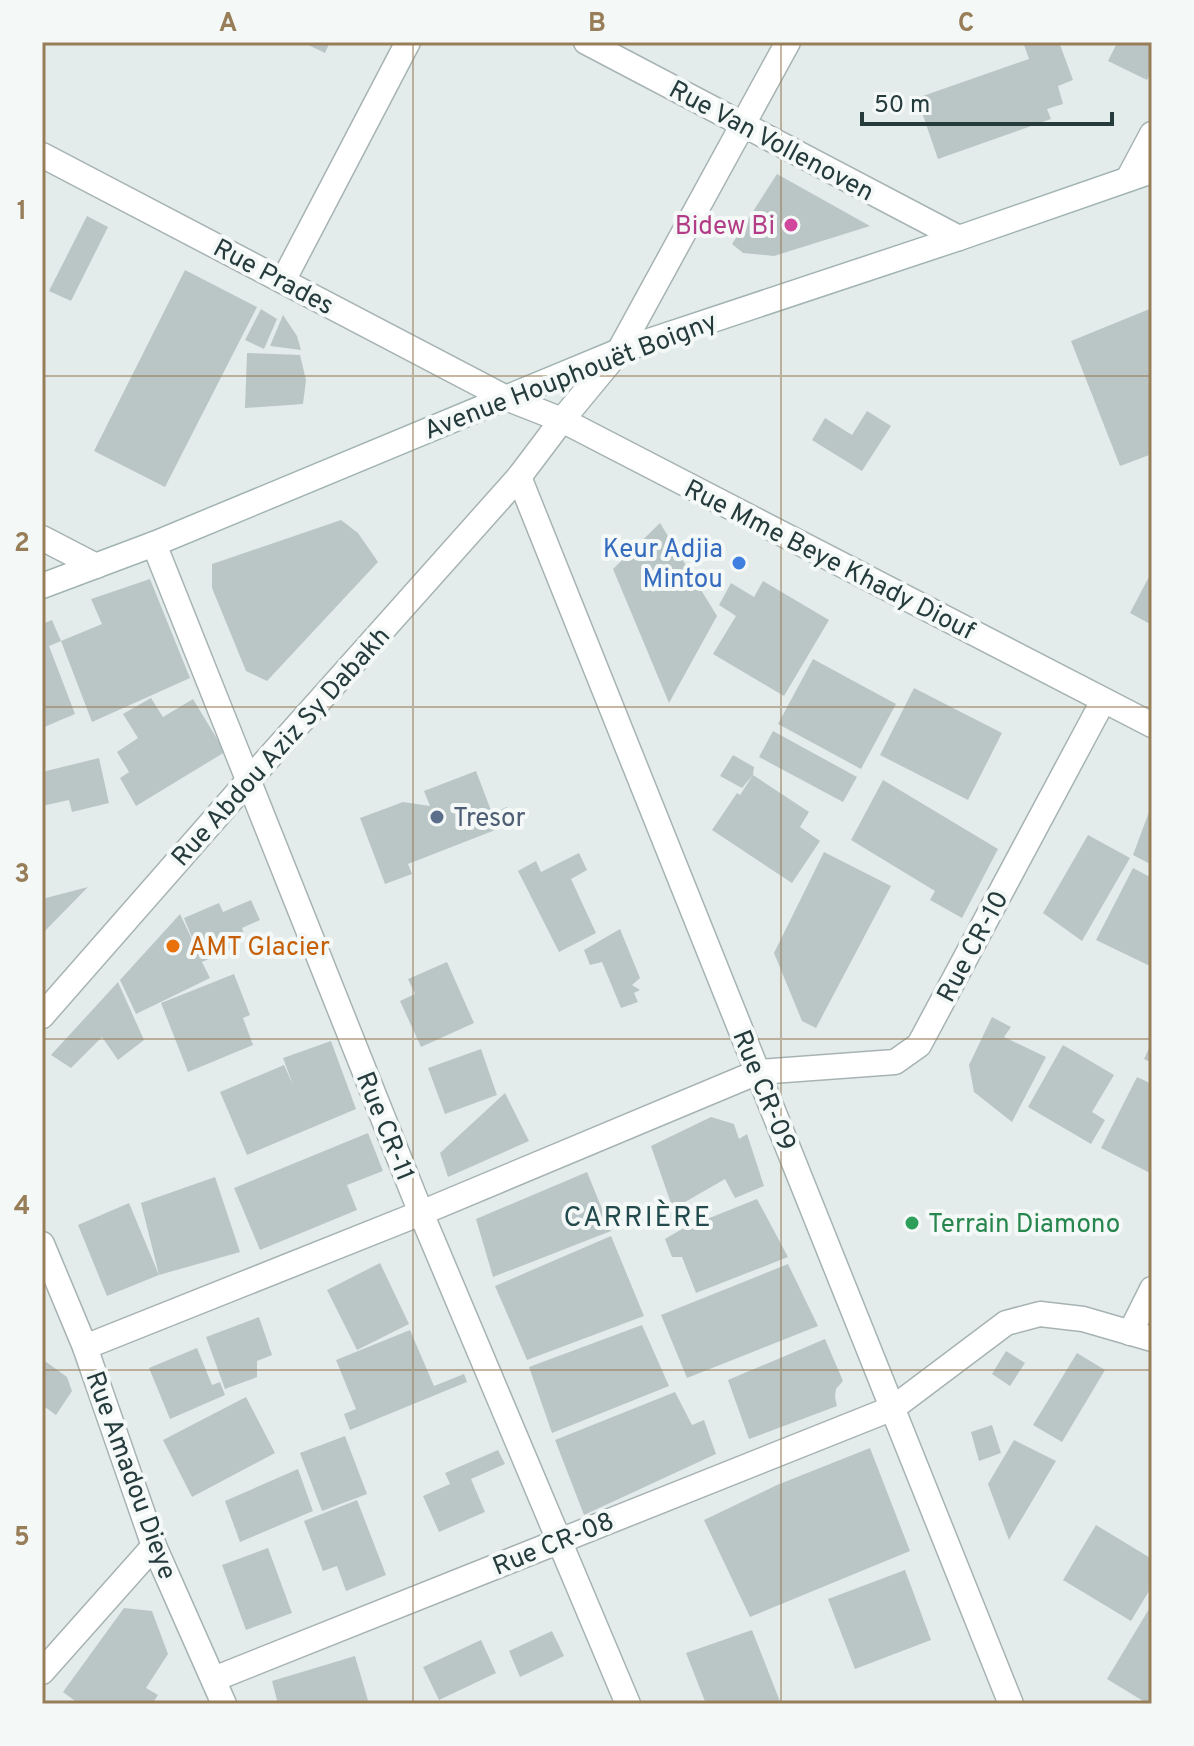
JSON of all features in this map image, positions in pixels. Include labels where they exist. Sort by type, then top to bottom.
[{"type":"street","points":[[283,281],[408,42]]},
{"type":"street","name":"Rue Van Vollenoven","points":[[586,42],[959,238]]},
{"type":"street","name":"Rue Abdou Aziz Sy Dabakh","points":[[42,1016],[519,477],[619,351],[788,42]]},
{"type":"street","points":[[1128,179],[1152,134]]},
{"type":"street","name":"Rue Prades","points":[[42,155],[506,398]]},
{"type":"street","name":"Avenue Houphouët Boigny","points":[[42,586],[154,544],[619,351],[1152,171]]},
{"type":"street","name":"Rue Mme Beye Khady Diouf","points":[[506,398],[562,420],[1152,725]]},
{"type":"street","name":"Rue CR-09","points":[[519,477],[1011,1704]]},
{"type":"street","points":[[42,538],[96,566]]},
{"type":"street","name":"Rue CR-11","points":[[154,544],[421,1213],[628,1704]]},
{"type":"street","name":"Rue CR-10","points":[[85,1347],[421,1213],[758,1072],[895,1062],[919,1045],[1103,701]]},
{"type":"street","name":"Rue Amadou Dieye","points":[[42,1244],[85,1347],[154,1546],[224,1704]]},
{"type":"street","points":[[1141,1336],[1152,1289]]},
{"type":"street","name":"Rue CR-08","points":[[214,1679],[893,1408],[1006,1323],[1040,1314],[1083,1319],[1141,1336]]},
{"type":"street","points":[[42,1672],[154,1546]]},
{"type":"building","points":[[302,42],[330,42],[325,53]]},
{"type":"building","points":[[1023,42],[1059,42],[1073,80],[1058,86],[1063,104],[1047,109],[1051,119],[938,159],[917,98],[1029,59]]},
{"type":"building","points":[[1110,42],[1152,42],[1152,70],[1147,80],[1108,61],[1116,45]]},
{"type":"building","points":[[777,174],[870,226],[774,256],[743,253],[732,244]]},
{"type":"building","points":[[87,216],[108,227],[71,301],[49,291]]},
{"type":"building","points":[[185,270],[257,307],[165,487],[94,451]]},
{"type":"building","points":[[1152,308],[1152,454],[1120,466],[1071,341]]},
{"type":"building","points":[[261,309],[277,319],[264,349],[245,340]]},
{"type":"building","points":[[283,315],[297,336],[301,350],[270,346]]},
{"type":"building","points":[[247,353],[300,355],[306,380],[303,404],[245,408]]},
{"type":"building","points":[[867,411],[891,426],[862,471],[812,440],[825,418],[852,435]]},
{"type":"building","points":[[341,520],[358,533],[378,562],[267,681],[246,671],[212,588],[212,564]]},
{"type":"building","points":[[660,523],[717,616],[669,703],[613,569]]},
{"type":"building","points":[[1152,571],[1152,625],[1130,613]]},
{"type":"building","points":[[150,579],[190,678],[92,722],[61,641],[102,624],[91,599]]},
{"type":"building","points":[[763,581],[829,620],[784,696],[713,654],[736,616],[719,605],[731,583],[754,597]]},
{"type":"building","points":[[52,620],[61,641],[49,646],[75,714],[42,728],[42,624]]},
{"type":"building","points":[[813,659],[896,704],[861,769],[778,724]]},
{"type":"building","points":[[914,688],[1002,733],[968,800],[880,755]]},
{"type":"building","points":[[151,698],[163,717],[193,699],[225,752],[136,806],[120,778],[129,772],[117,752],[138,738],[123,714]]},
{"type":"building","points":[[773,731],[857,777],[843,802],[759,757]]},
{"type":"building","points":[[733,755],[754,767],[753,775],[742,788],[720,776]]},
{"type":"building","points":[[99,758],[109,803],[72,812],[69,800],[42,806],[42,772]]},
{"type":"building","points":[[476,771],[492,813],[507,807],[513,823],[408,864],[412,874],[385,884],[360,818],[403,802],[430,806],[424,791]]},
{"type":"building","points":[[753,775],[809,812],[800,827],[820,841],[792,883],[712,830]]},
{"type":"building","points":[[883,780],[998,849],[962,918],[930,900],[935,891],[851,840]]},
{"type":"building","points":[[1152,804],[1152,865],[1133,855]]},
{"type":"building","points":[[1088,835],[1130,858],[1082,941],[1043,913]]},
{"type":"building","points":[[824,852],[891,886],[816,1028],[802,1021],[774,953]]},
{"type":"building","points":[[579,853],[587,870],[571,879],[596,933],[559,952],[518,871],[536,861],[541,872]]},
{"type":"building","points":[[1133,868],[1152,878],[1152,967],[1096,940]]},
{"type":"building","points":[[88,887],[42,934],[42,899]]},
{"type":"building","name":"AMT Glacier","points":[[251,900],[260,920],[242,928],[245,937],[236,941],[238,946],[202,962],[210,978],[136,1014],[120,980],[180,914],[198,952],[184,918],[219,903],[223,912]]},
{"type":"building","points":[[620,929],[640,978],[632,985],[640,990],[634,993],[638,1002],[621,1008],[602,962],[590,965],[584,950]]},
{"type":"building","points":[[447,962],[474,1023],[421,1047],[400,1001],[415,994],[408,979]]},
{"type":"building","points":[[234,974],[250,1015],[243,1018],[253,1045],[188,1072],[161,1003]]},
{"type":"building","points":[[118,982],[144,1040],[118,1060],[102,1037],[71,1068],[51,1055]]},
{"type":"building","points":[[992,1017],[1011,1027],[1004,1037],[1046,1057],[1012,1122],[974,1092],[969,1065]]},
{"type":"building","points":[[331,1041],[356,1109],[247,1155],[220,1092],[284,1065],[293,1085],[283,1058]]},
{"type":"building","points":[[1152,1042],[1152,1063],[1144,1059]]},
{"type":"building","points":[[1063,1045],[1114,1075],[1092,1112],[1105,1120],[1091,1144],[1028,1107]]},
{"type":"building","points":[[481,1049],[497,1095],[445,1114],[428,1068]]},
{"type":"building","points":[[1137,1077],[1152,1084],[1152,1174],[1101,1148]]},
{"type":"building","points":[[505,1093],[529,1141],[448,1177],[440,1153]]},
{"type":"building","points":[[711,1117],[734,1124],[739,1139],[747,1134],[764,1186],[735,1198],[725,1179],[673,1209],[651,1146]]},
{"type":"building","points":[[368,1133],[383,1171],[347,1185],[357,1210],[260,1250],[234,1188]]},
{"type":"building","points":[[587,1172],[611,1231],[493,1277],[476,1219]]},
{"type":"building","points":[[215,1177],[240,1252],[159,1275],[141,1203]]},
{"type":"building","points":[[757,1199],[788,1257],[696,1293],[682,1257],[672,1257],[665,1239]]},
{"type":"building","points":[[129,1203],[159,1275],[107,1296],[78,1225]]},
{"type":"building","points":[[611,1236],[644,1316],[527,1360],[495,1286]]},
{"type":"building","points":[[380,1263],[409,1324],[357,1350],[327,1290]]},
{"type":"building","points":[[788,1264],[818,1326],[687,1378],[661,1315]]},
{"type":"building","points":[[259,1317],[272,1355],[257,1361],[257,1377],[225,1389],[206,1337]]},
{"type":"building","points":[[642,1325],[669,1386],[552,1433],[529,1367]]},
{"type":"building","points":[[410,1330],[434,1386],[464,1374],[467,1382],[350,1430],[344,1414],[356,1409],[336,1360]]},
{"type":"building","points":[[825,1339],[843,1381],[836,1389],[837,1406],[749,1439],[728,1380]]},
{"type":"building","points":[[197,1348],[212,1385],[220,1382],[225,1395],[170,1419],[149,1368]]},
{"type":"building","points":[[1006,1351],[1025,1363],[1010,1386],[992,1374]]},
{"type":"building","points":[[1077,1353],[1105,1370],[1062,1442],[1033,1425]]},
{"type":"building","points":[[42,1359],[67,1377],[72,1391],[56,1415],[42,1405]]},
{"type":"building","points":[[675,1392],[692,1425],[704,1420],[716,1454],[584,1515],[555,1440]]},
{"type":"building","points":[[246,1397],[275,1453],[192,1497],[163,1440]]},
{"type":"building","points":[[992,1425],[1001,1453],[979,1461],[971,1432]]},
{"type":"building","points":[[345,1436],[367,1494],[322,1511],[300,1453]]},
{"type":"building","points":[[1014,1440],[1056,1461],[1009,1540],[988,1484]]},
{"type":"building","points":[[870,1448],[910,1551],[750,1617],[704,1520],[777,1485]]},
{"type":"building","points":[[498,1450],[505,1464],[471,1479],[485,1512],[439,1532],[423,1496],[450,1484],[445,1473]]},
{"type":"building","points":[[298,1469],[313,1511],[240,1542],[225,1501]]},
{"type":"building","points":[[357,1500],[386,1575],[346,1591],[337,1566],[323,1571],[304,1521]]},
{"type":"building","points":[[1096,1525],[1152,1559],[1152,1586],[1131,1621],[1063,1580]]},
{"type":"building","points":[[268,1548],[292,1613],[246,1630],[222,1565]]},
{"type":"building","points":[[905,1570],[931,1640],[855,1669],[828,1599]]},
{"type":"building","points":[[1152,1604],[1152,1704],[1148,1704],[1107,1679]]},
{"type":"building","points":[[124,1608],[152,1611],[168,1654],[146,1688],[158,1695],[152,1704],[79,1704],[63,1692]]},
{"type":"building","points":[[752,1630],[781,1704],[706,1704],[686,1653]]},
{"type":"building","points":[[552,1631],[564,1656],[520,1677],[509,1651]]},
{"type":"building","points":[[481,1640],[496,1673],[439,1700],[423,1667]]},
{"type":"building","points":[[355,1656],[369,1704],[278,1704],[272,1681]]},
{"type":"place","name":"Bidew Bi","points":[[791,225]]},
{"type":"place","name":"Keur Adjia Mintou","points":[[739,563]]},
{"type":"place","name":"Tresor","points":[[437,817]]},
{"type":"place","name":"AMT Glacier","points":[[173,946]]},
{"type":"place","name":"Terrain Diamono","points":[[912,1223]]},
{"type":"district","name":"CARRIÈRE","points":[[638,1216]]}]
